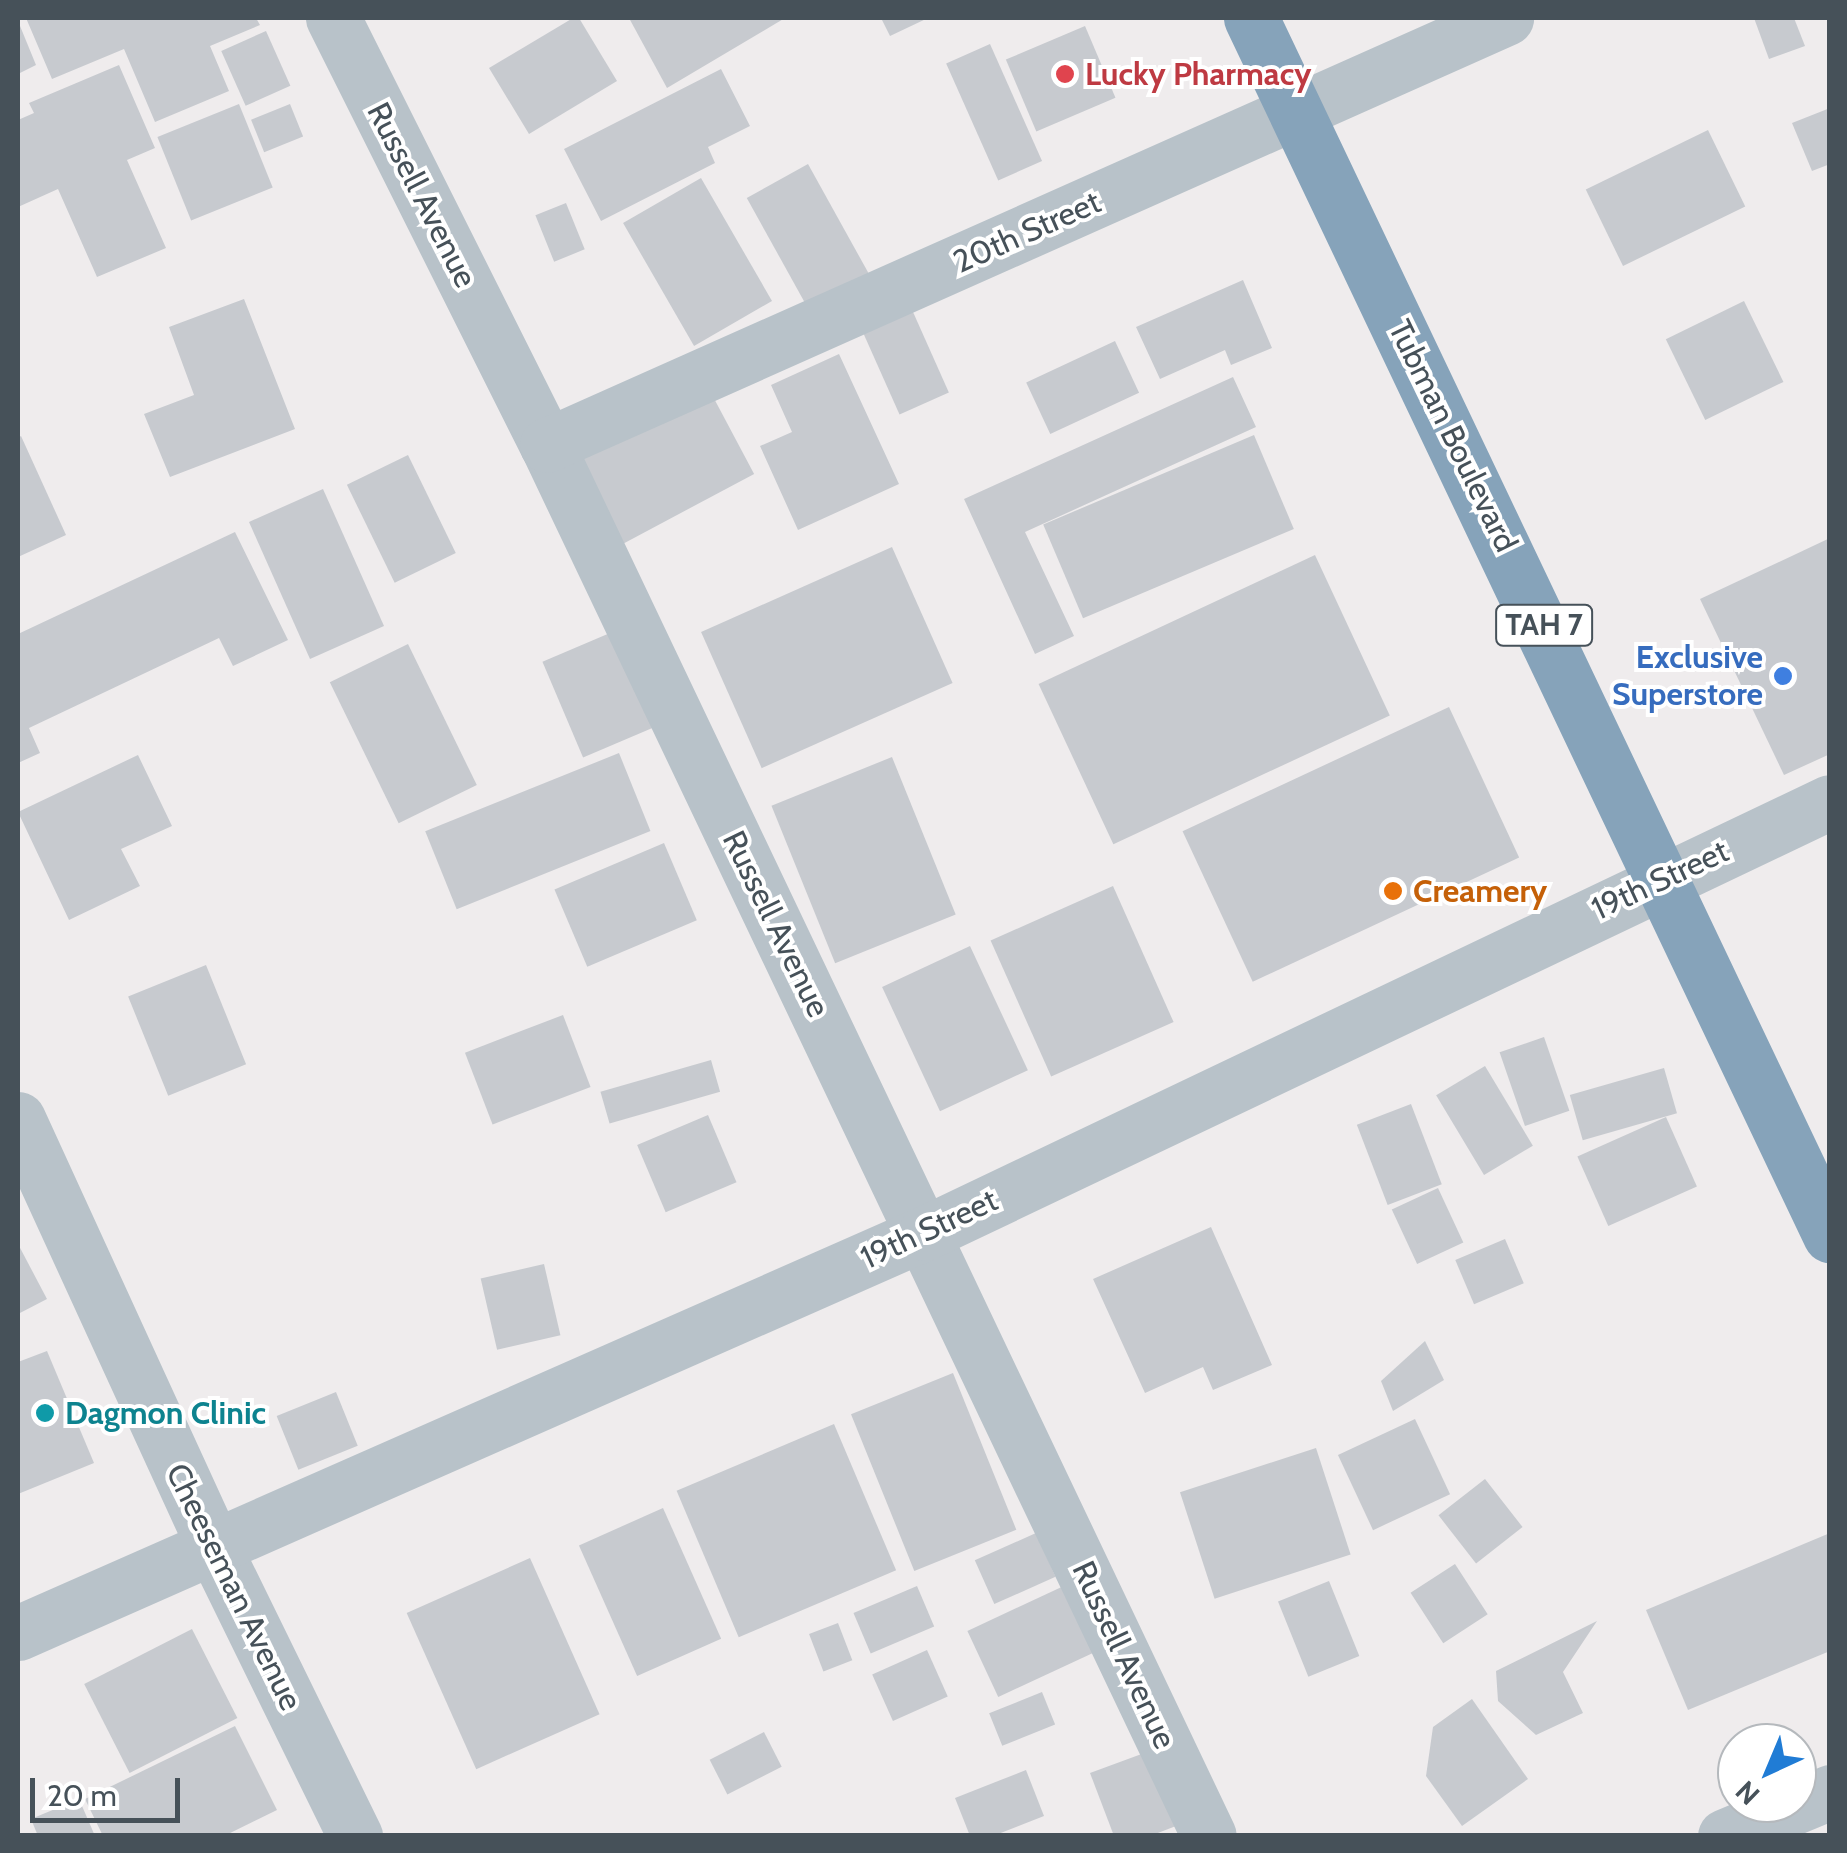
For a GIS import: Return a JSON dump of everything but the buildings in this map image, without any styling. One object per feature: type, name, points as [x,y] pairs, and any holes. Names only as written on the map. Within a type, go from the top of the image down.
[{"type":"highway","name":"Tubman Boulevard","points":[[1251,18],[1664,876],[1830,1235]]},
{"type":"street","name":"Russell Avenue","points":[[333,18],[547,445],[925,1233],[1208,1836]]},
{"type":"street","name":"20th Street","points":[[547,445],[1506,18]]},
{"type":"street","name":"19th Street","points":[[18,1633],[925,1233],[1664,876],[1830,802]]},
{"type":"street","name":"Cheeseman Avenue","points":[[18,1119],[214,1548],[354,1836]]},
{"type":"street","points":[[1726,1836],[1830,1792]]},
{"type":"place","name":"Lucky Pharmacy","points":[[1065,74]]},
{"type":"place","name":"Exclusive Superstore","points":[[1783,676]]},
{"type":"place","name":"Creamery","points":[[1393,891]]},
{"type":"place","name":"Dagmon Clinic","points":[[45,1413]]}]
